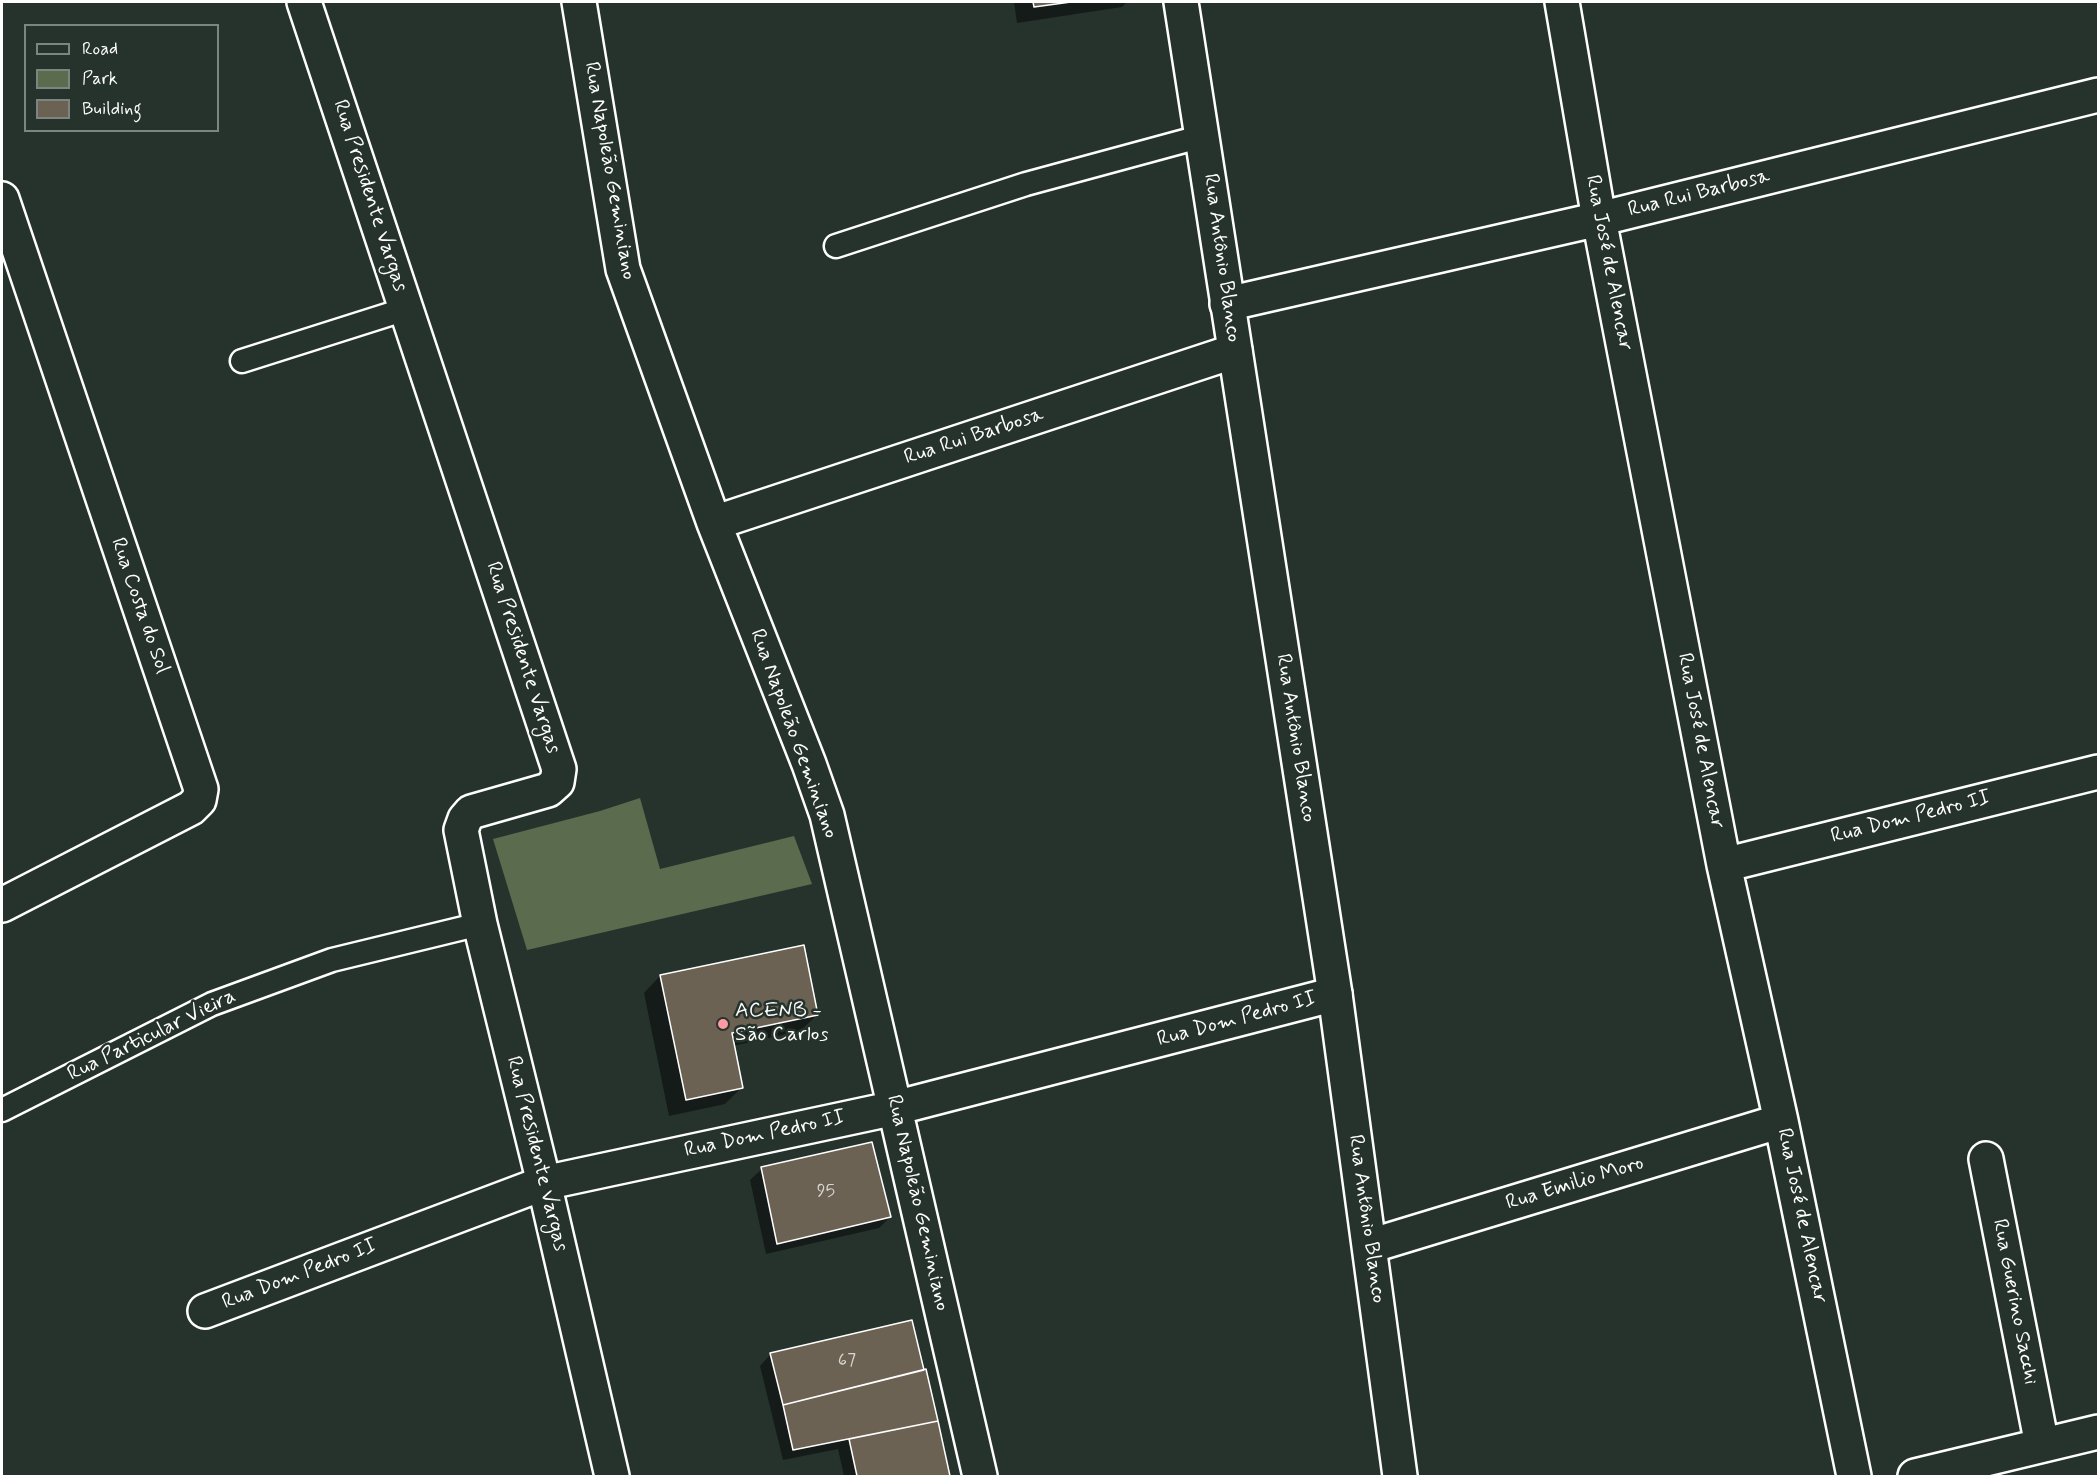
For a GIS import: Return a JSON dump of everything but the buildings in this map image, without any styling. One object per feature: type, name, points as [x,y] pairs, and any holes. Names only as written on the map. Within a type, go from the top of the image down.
[{"type":"street","name":"Rua Presidente Vargas","points":[[304,2],[559,770],[556,782],[548,790],[471,812],[465,819],[461,830],[480,924],[544,1183],[612,1476]]},
{"type":"street","name":"Rua Napoleão Geminiano","points":[[579,2],[623,269],[714,523],[827,815],[980,1476]]},
{"type":"street","name":"Rua Antônio Blanco","points":[[1181,2],[1335,994],[1400,1476]]},
{"type":"street","name":"Rua José de Alencar","points":[[1562,2],[1599,219],[1724,865],[1781,1121],[1854,1476]]},
{"type":"street","name":"Rua Rui Barbosa","points":[[1227,304],[1599,219],[2098,95]]},
{"type":"street","name":"Rua Costa do Sol","points":[[2,199],[201,789],[199,800],[191,808],[2,905]]},
{"type":"street","name":"Rua Rui Barbosa","points":[[714,523],[1234,351]]},
{"type":"street","name":"Rua Dom Pedro II","points":[[1724,865],[2098,772]]},
{"type":"street","name":"Rua Dom Pedro II","points":[[205,1311],[544,1183],[895,1108],[1335,994]]},
{"type":"street","name":"Rua Emilio Moro","points":[[1370,1246],[1781,1121]]},
{"type":"street","name":"Rua Guerino Sacchi","points":[[1986,1159],[2042,1445]]},
{"type":"street","points":[[1915,1476],[2098,1432]]},
{"type":"lane","points":[[836,246],[1026,184],[1203,136]]},
{"type":"lane","points":[[242,361],[406,309]]},
{"type":"lane","name":"Rua Particular Vieira","points":[[2,1110],[212,1004],[332,960],[480,924]]},
{"type":"green space","points":[[640,798],[660,869],[794,836],[812,884],[527,950],[493,839]]},
{"type":"place","name":"ACENB - São Carlos","points":[[723,1024]]}]
